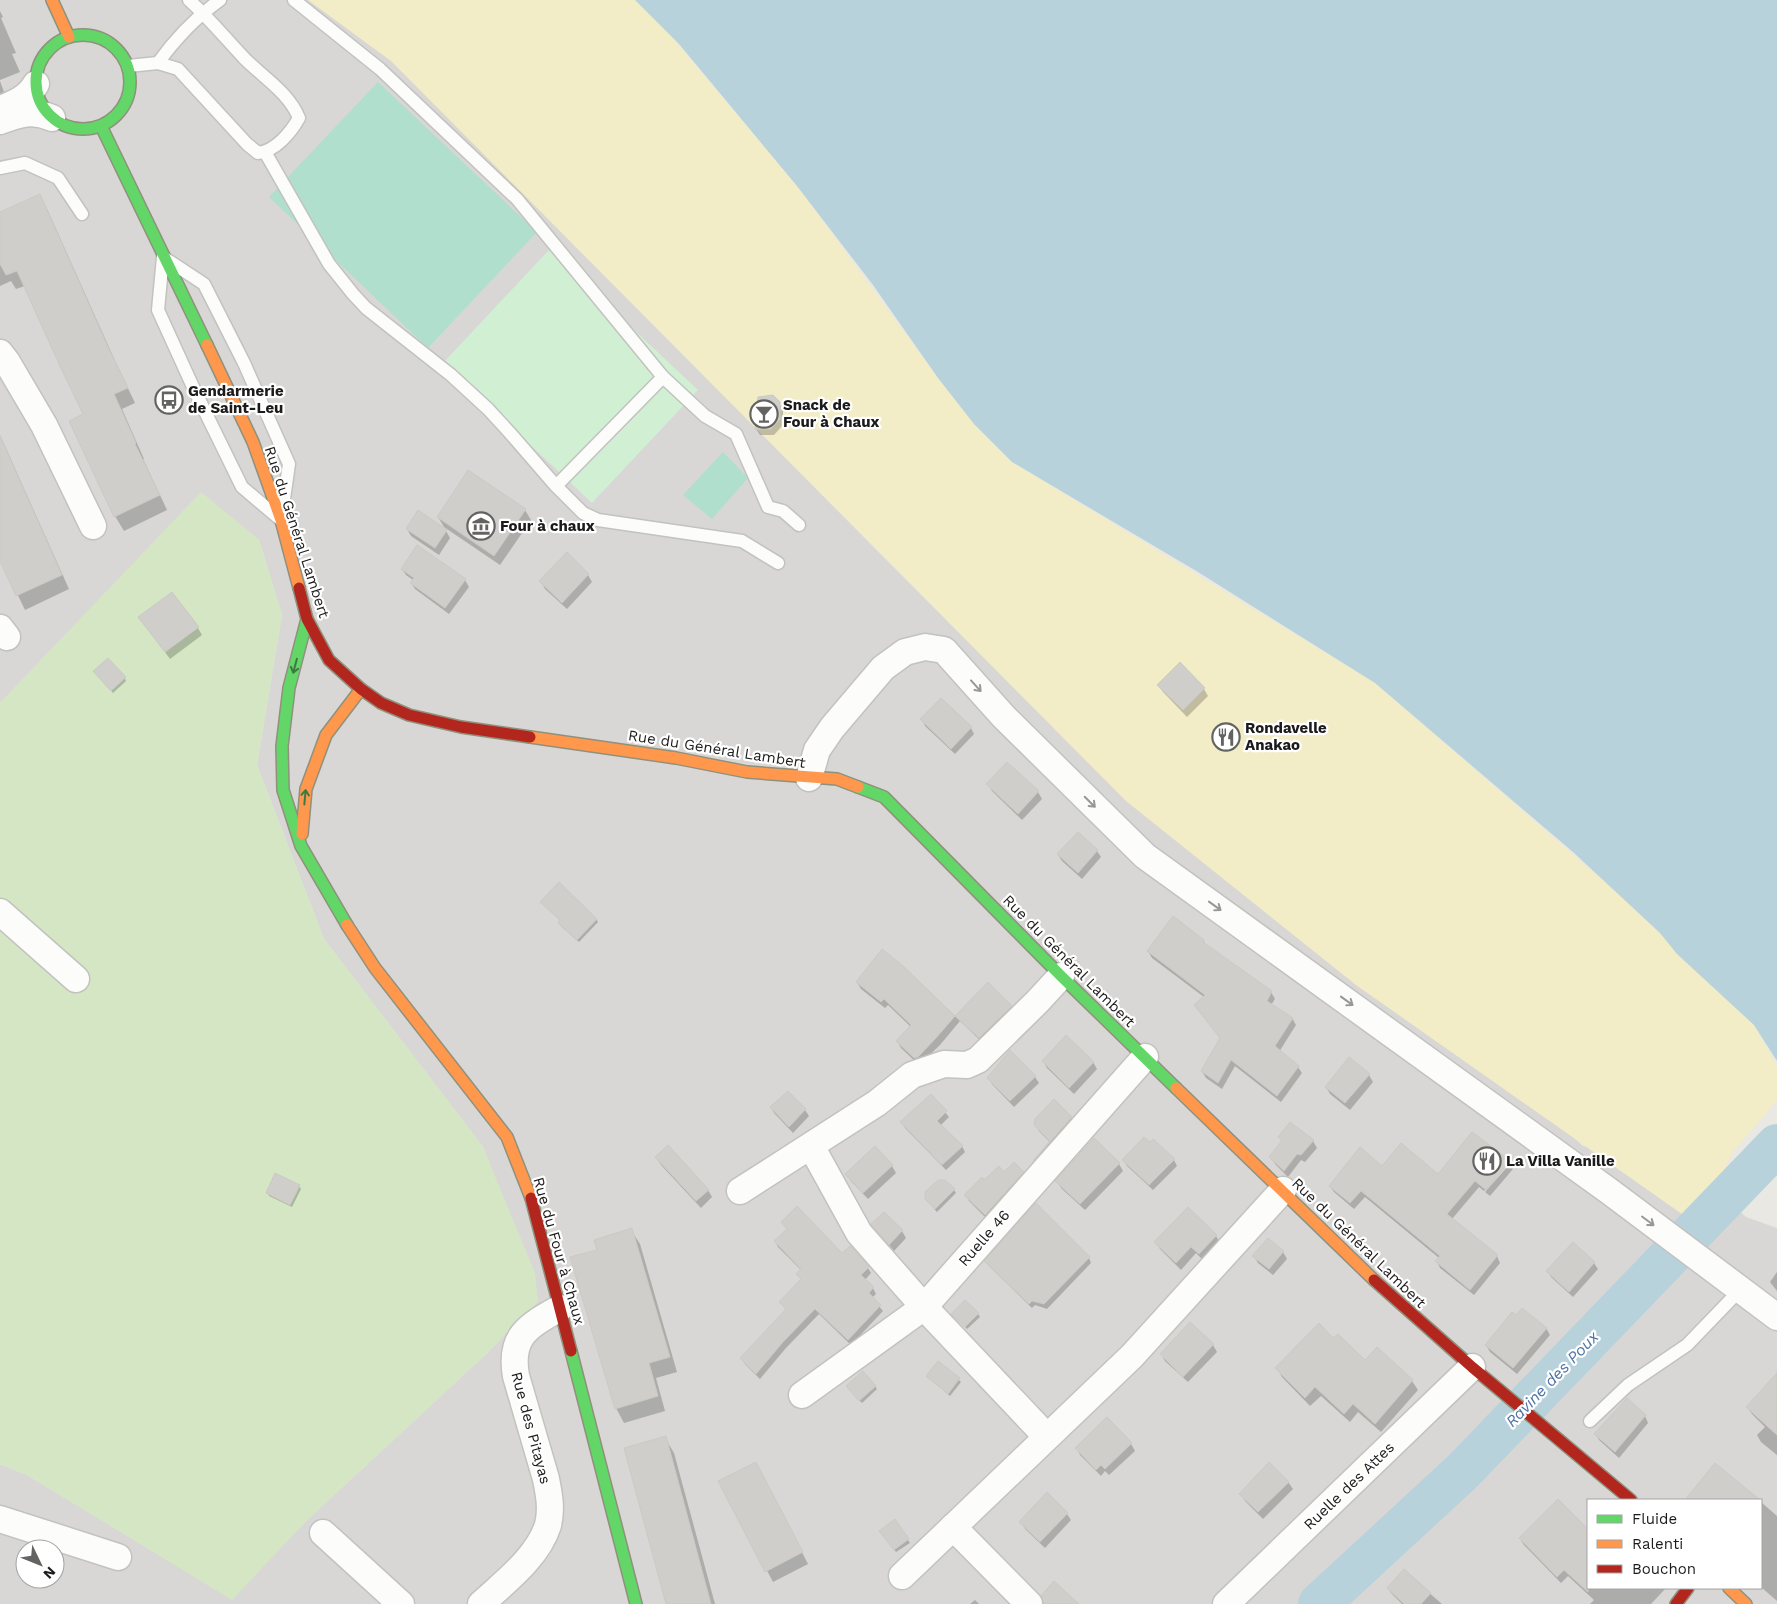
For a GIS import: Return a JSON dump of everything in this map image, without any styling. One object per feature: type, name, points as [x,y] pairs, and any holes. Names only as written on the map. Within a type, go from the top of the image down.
[{"type":"main road","points":[[52,0],[69,36]]},
{"type":"main road","points":[[84,34],[98,36],[111,43],[121,53],[128,66],[131,80],[129,95],[123,108],[114,118],[101,126],[75,129],[63,125],[52,118],[43,108],[38,97],[36,84],[38,68],[44,54],[55,44],[69,36],[84,34]]},
{"type":"main road","name":"Rue du Général Lambert","points":[[101,126],[253,442],[281,520],[307,619],[329,660],[361,689],[381,703],[409,715],[462,727],[667,757],[747,772],[837,780],[884,797],[1061,976],[1390,1296],[1630,1499]]},
{"type":"main road","name":"Rue du Four à Chaux","points":[[307,619],[289,688],[282,746],[283,790],[301,846],[338,911],[375,968],[507,1137],[532,1201],[636,1604]]},
{"type":"main road","points":[[301,846],[306,789],[326,735],[361,689]]},
{"type":"main road","points":[[1676,1604],[1687,1589]]},
{"type":"main road","points":[[1730,1589],[1746,1604]]},
{"type":"street","points":[[0,109],[32,92],[36,84]]},
{"type":"street","points":[[0,120],[28,113],[41,113],[52,118]]},
{"type":"street","points":[[0,353],[44,425],[93,526]]},
{"type":"street","points":[[809,778],[817,750],[832,728],[883,668],[905,652],[925,647],[944,650],[1004,717],[1145,856],[1609,1191],[1777,1317]]},
{"type":"street","points":[[0,912],[76,979]]},
{"type":"street","points":[[740,1192],[877,1103],[912,1075],[944,1064],[967,1065],[978,1060],[1061,976]]},
{"type":"street","name":"Ruelle 46","points":[[802,1395],[924,1307],[1144,1057]]},
{"type":"street","points":[[811,1146],[859,1233],[924,1307],[1046,1437]]},
{"type":"street","points":[[902,1576],[1132,1356],[1283,1190]]},
{"type":"street","name":"Rue des Pitayas","points":[[481,1604],[525,1561],[542,1538],[548,1525],[550,1495],[513,1361],[515,1347],[522,1335],[541,1318],[560,1308]]},
{"type":"street","name":"Ruelle des Attes","points":[[1226,1604],[1472,1367]]},
{"type":"street","points":[[0,1519],[118,1557]]},
{"type":"street","points":[[953,1527],[1029,1604]]},
{"type":"street","points":[[323,1533],[401,1604]]},
{"type":"lane","points":[[128,66],[158,63],[180,70],[247,144],[258,153],[265,152],[274,147],[294,127],[299,118],[294,105],[246,60],[189,0]]},
{"type":"lane","points":[[158,63],[174,40],[202,12],[220,0]]},
{"type":"lane","points":[[294,0],[380,69],[517,199],[663,377],[705,416],[736,434],[768,507],[783,511],[799,525]]},
{"type":"lane","points":[[265,152],[329,264],[353,294],[366,308],[450,375],[488,409],[556,486],[583,513],[598,520],[742,541],[778,563]]},
{"type":"lane","points":[[0,168],[25,162],[58,178],[82,214]]},
{"type":"lane","points":[[163,257],[204,284],[244,362],[289,464],[281,520],[242,487],[158,310],[163,257]]},
{"type":"lane","points":[[556,486],[663,377]]},
{"type":"lane","points":[[1590,1421],[1628,1385],[1687,1345],[1733,1284]]},
{"type":"shaded area","points":[[0,0],[397,0],[1372,956],[1583,1146],[1695,1169],[1746,1217],[1777,1228],[1777,1604],[0,1604],[0,1464],[27,1475],[232,1599],[306,1521],[485,1355],[538,1301],[483,1147],[324,939],[257,765],[282,615],[259,540],[201,493],[0,703]]},
{"type":"green space","points":[[378,82],[537,232],[428,348],[269,197]]},
{"type":"green space","points":[[549,250],[698,390],[592,503],[443,363]]},
{"type":"green space","points":[[723,452],[748,478],[712,519],[683,495]]},
{"type":"green space","points":[[201,492],[259,540],[282,615],[257,765],[324,939],[483,1147],[535,1273],[538,1301],[485,1355],[306,1521],[232,1600],[27,1475],[0,1464],[0,703]]},
{"type":"sand","points":[[308,0],[641,0],[797,186],[974,424],[1012,462],[1375,683],[1622,897],[1754,1025],[1777,1066],[1777,1100],[1732,1153],[1699,1226],[1356,985],[1126,801],[391,61]]},
{"type":"water","points":[[635,0],[1777,0],[1777,1061],[1754,1025],[1677,954],[1660,933],[1573,852],[1375,683],[1198,572],[1012,462],[974,424],[938,378],[873,285],[797,186],[679,44]]},
{"type":"building","points":[[40,194],[128,388],[114,394],[135,444],[160,495],[114,517],[69,421],[83,414],[17,271],[6,275],[0,264],[0,212]]},
{"type":"building","points":[[773,395],[780,402],[780,419],[771,429],[755,429],[758,397]]},
{"type":"building","points":[[0,436],[62,575],[16,596],[0,561]]},
{"type":"building","points":[[468,470],[526,509],[494,556],[437,517]]},
{"type":"building","points":[[418,510],[447,530],[435,548],[406,529]]},
{"type":"building","points":[[417,545],[466,579],[445,608],[410,583],[414,578],[401,569]]},
{"type":"building","points":[[567,552],[589,574],[562,603],[539,581]]},
{"type":"building","points":[[172,592],[199,627],[165,652],[138,617]]},
{"type":"building","points":[[108,658],[126,677],[111,691],[93,671]]},
{"type":"building","points":[[1180,662],[1205,688],[1183,710],[1157,685]]},
{"type":"building","points":[[941,698],[972,727],[951,749],[920,719]]},
{"type":"building","points":[[1007,762],[1039,791],[1018,814],[986,784]]},
{"type":"building","points":[[1078,832],[1098,850],[1078,873],[1057,854]]},
{"type":"building","points":[[559,882],[597,919],[577,940],[558,923],[560,920],[540,902]]},
{"type":"building","points":[[1173,916],[1204,940],[1203,942],[1272,991],[1267,1001],[1293,1018],[1275,1046],[1299,1066],[1277,1096],[1231,1060],[1218,1083],[1201,1071],[1220,1038],[1194,1005],[1205,995],[1147,951]]},
{"type":"building","points":[[882,949],[903,966],[955,1016],[918,1057],[914,1058],[896,1041],[911,1025],[884,999],[881,1002],[856,982]]},
{"type":"building","points":[[988,982],[1012,1006],[979,1038],[955,1016]]},
{"type":"building","points":[[1066,1035],[1094,1062],[1069,1088],[1042,1061]]},
{"type":"building","points":[[1010,1050],[1036,1076],[1010,1101],[987,1078]]},
{"type":"building","points":[[1349,1057],[1370,1074],[1345,1103],[1325,1087]]},
{"type":"building","points":[[788,1091],[806,1109],[789,1127],[770,1107]]},
{"type":"building","points":[[931,1094],[947,1111],[937,1121],[963,1146],[942,1165],[900,1122]]},
{"type":"building","points":[[1054,1099],[1072,1117],[1033,1161],[1050,1141],[1034,1125],[1035,1119]]},
{"type":"building","points":[[1290,1122],[1314,1140],[1301,1155],[1297,1154],[1284,1171],[1269,1157],[1282,1140],[1278,1137]]},
{"type":"building","points":[[1472,1132],[1510,1161],[1486,1190],[1475,1181],[1447,1214],[1498,1255],[1470,1290],[1435,1261],[1440,1256],[1361,1191],[1350,1203],[1329,1186],[1360,1147],[1382,1166],[1401,1143],[1438,1174]]},
{"type":"building","points":[[1144,1137],[1150,1142],[1153,1139],[1175,1159],[1149,1185],[1122,1160]]},
{"type":"building","points":[[1094,1138],[1120,1163],[1080,1204],[1055,1181]]},
{"type":"building","points":[[668,1145],[709,1190],[696,1201],[655,1157]]},
{"type":"building","points":[[875,1146],[893,1165],[863,1193],[845,1174]]},
{"type":"building","points":[[1014,1162],[1024,1172],[985,1215],[964,1195],[982,1177],[984,1180],[999,1166],[1004,1172]]},
{"type":"building","points":[[275,1173],[300,1185],[290,1205],[266,1193]]},
{"type":"building","points":[[938,1180],[945,1180],[955,1189],[935,1209],[925,1199],[925,1192]]},
{"type":"building","points":[[1036,1203],[1090,1257],[1044,1304],[1032,1301],[1029,1304],[984,1261]]},
{"type":"building","points":[[797,1206],[842,1253],[850,1246],[869,1267],[861,1275],[874,1287],[869,1293],[881,1305],[848,1340],[815,1309],[783,1342],[756,1374],[740,1358],[786,1309],[779,1302],[801,1279],[796,1274],[801,1269],[774,1241],[787,1229],[781,1222]]},
{"type":"building","points":[[1188,1207],[1217,1235],[1199,1254],[1191,1247],[1176,1263],[1154,1242]]},
{"type":"building","points":[[884,1212],[903,1230],[889,1245],[871,1224]]},
{"type":"building","points":[[632,1228],[670,1357],[649,1363],[658,1396],[615,1409],[570,1257],[597,1250],[594,1240]]},
{"type":"building","points":[[1268,1238],[1284,1251],[1269,1269],[1252,1256]]},
{"type":"building","points":[[1573,1242],[1595,1262],[1569,1292],[1546,1271]]},
{"type":"building","points":[[965,1300],[979,1313],[965,1327],[951,1314]]},
{"type":"building","points":[[1522,1308],[1547,1328],[1513,1368],[1485,1345],[1512,1312],[1516,1315]]},
{"type":"building","points":[[1190,1322],[1214,1344],[1183,1377],[1160,1354]]},
{"type":"building","points":[[1319,1323],[1333,1338],[1338,1334],[1365,1360],[1377,1347],[1413,1380],[1375,1424],[1353,1404],[1344,1414],[1315,1387],[1305,1398],[1275,1368]]},
{"type":"building","points":[[938,1361],[960,1378],[948,1394],[926,1376]]},
{"type":"building","points":[[863,1371],[876,1386],[859,1401],[846,1386]]},
{"type":"building","points":[[1777,1373],[1777,1435],[1746,1407]]},
{"type":"building","points":[[1627,1398],[1646,1415],[1615,1452],[1594,1434]]},
{"type":"building","points":[[1107,1417],[1132,1443],[1105,1469],[1101,1465],[1096,1470],[1075,1448]]},
{"type":"building","points":[[666,1436],[711,1604],[666,1604],[624,1448]]},
{"type":"building","points":[[756,1462],[803,1552],[765,1572],[718,1481]]},
{"type":"building","points":[[1269,1462],[1289,1482],[1258,1512],[1239,1494]]},
{"type":"building","points":[[1715,1463],[1759,1499],[1686,1499]]},
{"type":"building","points":[[1047,1492],[1068,1513],[1040,1542],[1019,1522]]},
{"type":"building","points":[[1558,1499],[1587,1528],[1588,1592],[1564,1570],[1557,1577],[1519,1538]]},
{"type":"building","points":[[895,1519],[909,1539],[894,1550],[879,1531]]},
{"type":"building","points":[[1404,1569],[1431,1593],[1421,1604],[1404,1604],[1387,1588]]},
{"type":"building","points":[[1054,1581],[1079,1604],[1044,1604],[1041,1596]]},
{"type":"waterway","name":"Ravine des Poux","points":[[1319,1604],[1463,1471],[1777,1145]]},
{"type":"traffic: fast","points":[[83,35],[101,38],[116,49],[127,64],[130,82],[127,100],[116,115],[101,126],[83,129],[65,126],[50,115],[39,100],[36,82],[39,64],[50,49],[65,38],[83,35]]},
{"type":"traffic: fast","points":[[101,126],[207,345]]},
{"type":"traffic: fast","points":[[307,619],[289,688],[282,746],[283,790],[301,846],[347,925]]},
{"type":"traffic: fast","points":[[858,787],[884,797],[1061,976],[1176,1088]]},
{"type":"traffic: fast","points":[[571,1351],[636,1604]]},
{"type":"traffic: slow","points":[[52,0],[69,37]]},
{"type":"traffic: slow","points":[[207,345],[253,442],[281,520],[299,588]]},
{"type":"traffic: slow","points":[[302,834],[306,789],[326,735],[361,689]]},
{"type":"traffic: slow","points":[[530,737],[676,758],[747,772],[837,779],[858,787]]},
{"type":"traffic: slow","points":[[347,925],[375,968],[507,1137],[531,1198]]},
{"type":"traffic: slow","points":[[1176,1088],[1374,1280]]},
{"type":"traffic: slow","points":[[1730,1589],[1746,1604]]},
{"type":"traffic: jam","points":[[299,588],[307,619],[329,660],[361,689],[381,703],[409,715],[461,727],[530,737]]},
{"type":"traffic: jam","points":[[531,1198],[571,1351]]},
{"type":"traffic: jam","points":[[1374,1280],[1472,1367],[1630,1499]]},
{"type":"traffic: jam","points":[[1676,1604],[1687,1589]]},
{"type":"place","name":"Gendarmerie de Saint-Leu","points":[[169,400]]},
{"type":"place","name":"Snack de Four à Chaux","points":[[764,414]]},
{"type":"place","name":"Four à chaux","points":[[481,526]]},
{"type":"place","name":"Rondavelle Anakao","points":[[1226,737]]},
{"type":"place","name":"La Villa Vanille","points":[[1487,1161]]}]
